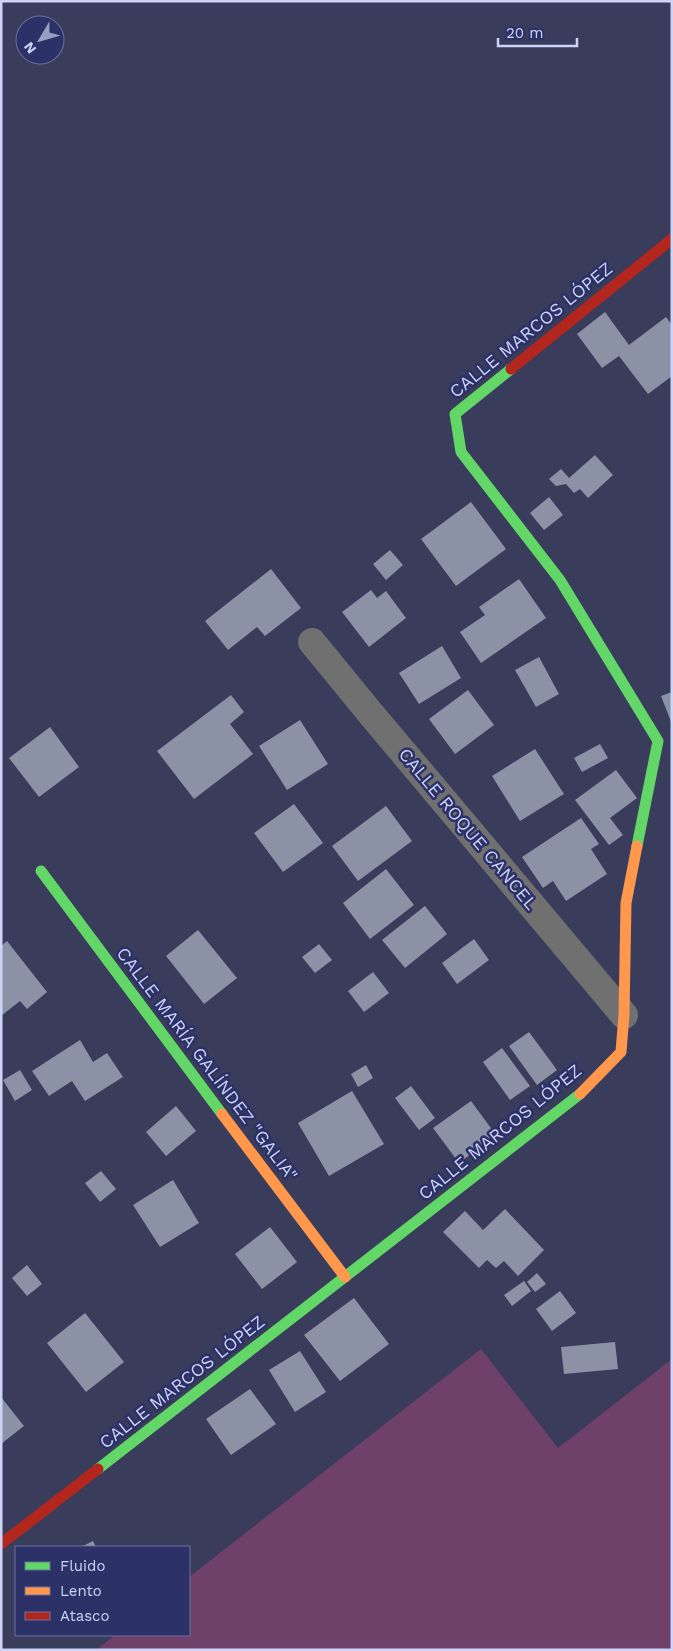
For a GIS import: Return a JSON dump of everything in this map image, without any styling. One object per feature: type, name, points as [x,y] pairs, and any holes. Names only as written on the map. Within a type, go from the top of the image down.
[{"type":"street","name":"CALLE MARCOS LÓPEZ","points":[[4,1537],[345,1277],[583,1092],[621,1052],[624,1015],[626,903],[658,742],[560,580],[461,452],[455,414],[668,248]]},
{"type":"street","name":"CALLE ROQUE CANCEL","points":[[312,642],[624,1015]]},
{"type":"street","name":"CALLE MARÍA GALÍNDEZ \"GALIA\"","points":[[41,871],[345,1277]]},
{"type":"shaded area","points":[[481,1349],[558,1448],[672,1359],[672,1650],[96,1650],[114,1636],[190,1636],[190,1576]]},
{"type":"building","points":[[605,312],[629,345],[666,317],[672,325],[672,376],[648,394],[619,356],[602,368],[577,334]]},
{"type":"building","points":[[595,455],[613,475],[588,498],[580,489],[574,493],[566,484],[556,486],[549,479],[561,469],[569,478]]},
{"type":"building","points":[[549,497],[563,515],[544,530],[530,513]]},
{"type":"building","points":[[471,502],[506,549],[456,586],[421,539]]},
{"type":"building","points":[[390,550],[403,565],[386,580],[373,564]]},
{"type":"building","points":[[271,569],[301,608],[265,636],[257,627],[228,650],[205,621]]},
{"type":"building","points":[[519,579],[546,618],[481,663],[460,632],[485,615],[479,607]]},
{"type":"building","points":[[371,590],[377,598],[386,591],[406,618],[369,647],[342,612]]},
{"type":"building","points":[[442,646],[461,678],[419,704],[399,673]]},
{"type":"building","points":[[539,657],[559,694],[536,707],[515,670]]},
{"type":"building","points":[[468,690],[494,725],[455,754],[429,719]]},
{"type":"building","points":[[672,692],[672,724],[661,696]]},
{"type":"building","points":[[231,695],[244,712],[230,724],[253,754],[194,799],[157,751]]},
{"type":"building","points":[[300,720],[328,764],[287,790],[259,746]]},
{"type":"building","points":[[50,727],[79,767],[39,797],[9,758]]},
{"type":"building","points":[[600,744],[608,758],[582,772],[574,758]]},
{"type":"building","points":[[535,749],[564,794],[520,821],[492,776]]},
{"type":"building","points":[[616,770],[637,798],[610,818],[623,835],[609,845],[575,800]]},
{"type":"building","points":[[294,804],[323,843],[283,872],[254,833]]},
{"type":"building","points":[[386,806],[412,841],[358,881],[332,846]]},
{"type":"building","points":[[581,818],[599,844],[591,849],[607,874],[566,901],[553,881],[543,888],[522,857]]},
{"type":"building","points":[[386,869],[414,905],[370,939],[343,903]]},
{"type":"building","points":[[425,906],[447,934],[405,968],[382,940]]},
{"type":"building","points":[[198,930],[237,978],[204,1004],[166,956]]},
{"type":"building","points":[[474,939],[489,960],[457,984],[442,963]]},
{"type":"building","points":[[7,941],[47,992],[27,1009],[20,1001],[1,1016],[1,946]]},
{"type":"building","points":[[319,944],[332,960],[315,973],[302,957]]},
{"type":"building","points":[[373,972],[389,993],[364,1012],[348,991]]},
{"type":"building","points":[[529,1032],[557,1070],[537,1085],[509,1046]]},
{"type":"building","points":[[80,1040],[93,1062],[107,1053],[123,1077],[85,1101],[72,1081],[49,1096],[32,1071]]},
{"type":"building","points":[[502,1048],[530,1086],[510,1100],[483,1062]]},
{"type":"building","points":[[366,1065],[373,1078],[358,1087],[351,1074]]},
{"type":"building","points":[[20,1070],[32,1090],[15,1101],[3,1080]]},
{"type":"building","points":[[411,1086],[435,1118],[419,1130],[395,1098]]},
{"type":"building","points":[[352,1091],[384,1144],[329,1176],[298,1123]]},
{"type":"building","points":[[471,1101],[496,1135],[459,1163],[433,1128]]},
{"type":"building","points":[[176,1106],[196,1131],[166,1156],[146,1132]]},
{"type":"building","points":[[101,1171],[116,1189],[100,1202],[85,1183]]},
{"type":"building","points":[[173,1180],[199,1223],[160,1247],[133,1205]]},
{"type":"building","points":[[505,1209],[544,1250],[518,1276],[504,1261],[496,1268],[487,1260],[479,1268],[443,1232],[465,1211],[483,1230]]},
{"type":"building","points":[[270,1227],[297,1262],[262,1289],[235,1254]]},
{"type":"building","points":[[27,1265],[42,1284],[27,1296],[12,1278]]},
{"type":"building","points":[[537,1273],[546,1284],[535,1292],[527,1282]]},
{"type":"building","points":[[524,1281],[531,1291],[512,1306],[504,1295]]},
{"type":"building","points":[[560,1291],[576,1313],[552,1331],[536,1309]]},
{"type":"building","points":[[354,1298],[389,1344],[340,1381],[304,1335]]},
{"type":"building","points":[[85,1313],[124,1362],[86,1392],[47,1343]]},
{"type":"building","points":[[615,1342],[618,1369],[564,1374],[561,1347]]},
{"type":"building","points":[[300,1351],[326,1392],[295,1412],[269,1370]]},
{"type":"building","points":[[250,1389],[276,1424],[231,1455],[206,1419]]},
{"type":"building","points":[[1,1397],[24,1426],[1,1444]]},
{"type":"building","points":[[93,1541],[96,1546],[83,1546]]},
{"type":"traffic: fast","points":[[511,369],[455,414],[461,452],[560,580],[658,741],[637,846]]},
{"type":"traffic: fast","points":[[41,871],[222,1114]]},
{"type":"traffic: fast","points":[[98,1469],[580,1094]]},
{"type":"traffic: slow","points":[[580,1094],[621,1052],[624,1015],[626,903],[637,846]]},
{"type":"traffic: slow","points":[[222,1114],[345,1277]]},
{"type":"traffic: jam","points":[[511,369],[672,239]]},
{"type":"traffic: jam","points":[[1,1544],[98,1469]]}]
